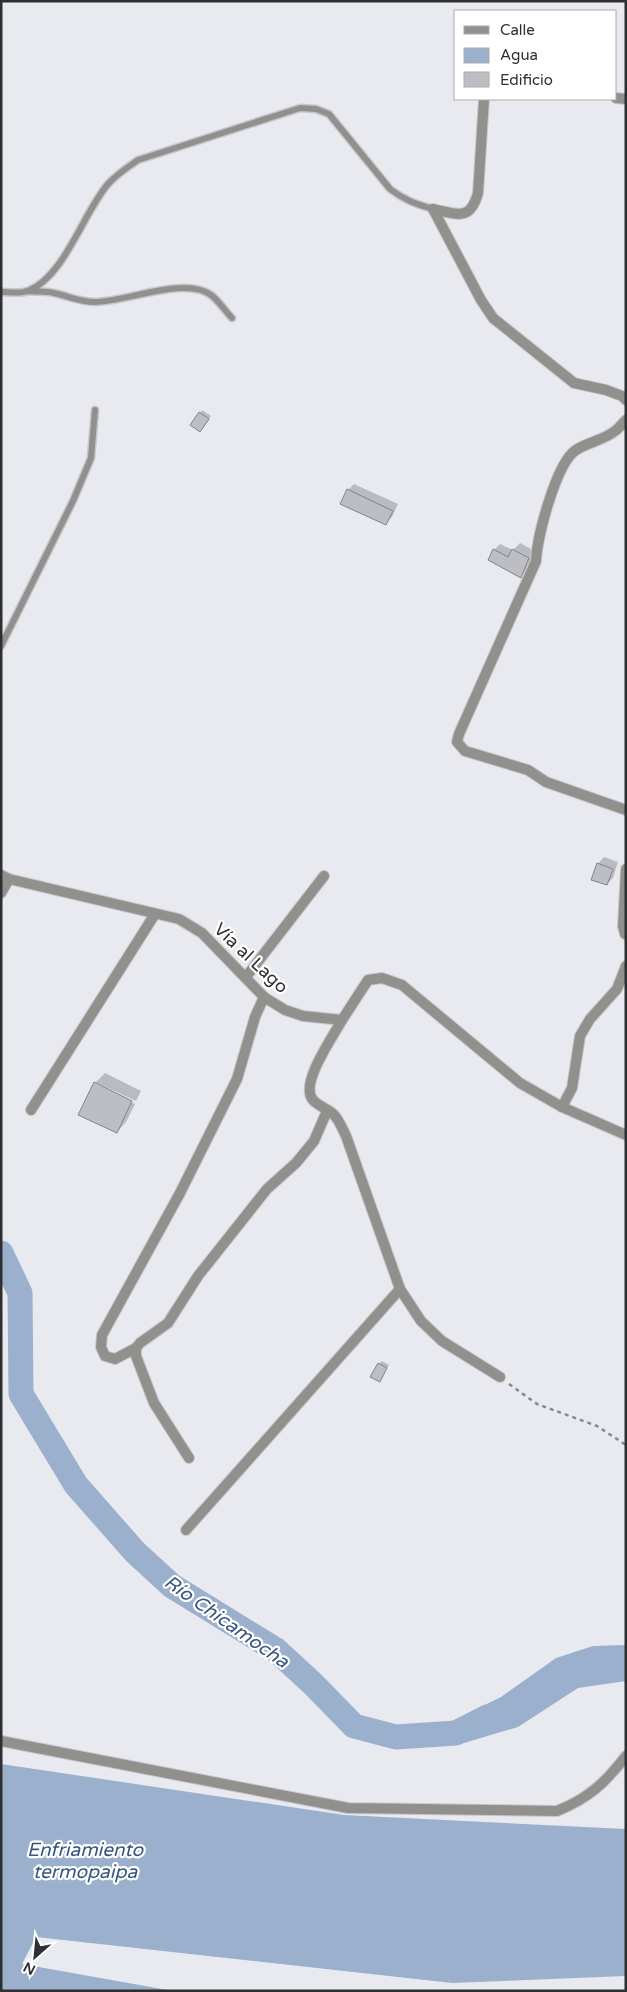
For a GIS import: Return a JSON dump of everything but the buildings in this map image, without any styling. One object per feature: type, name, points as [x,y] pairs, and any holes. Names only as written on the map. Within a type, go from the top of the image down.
[{"type":"street","points":[[433,208],[460,215],[469,212],[475,204],[478,193],[484,100]]},
{"type":"street","points":[[433,208],[481,300],[493,318],[574,383],[606,390],[622,396],[626,400]]},
{"type":"street","points":[[626,420],[614,432],[577,449],[565,460],[540,533],[536,561],[458,734],[457,742],[465,751],[528,770],[546,782],[626,810]]},
{"type":"street","points":[[626,869],[623,926],[626,934]]},
{"type":"street","points":[[246,977],[324,876]]},
{"type":"street","points":[[1,893],[5,877]]},
{"type":"street","name":"Vía al Lago","points":[[5,877],[179,919],[202,933],[264,997],[285,1010],[303,1016],[342,1020]]},
{"type":"street","points":[[31,1110],[155,914]]},
{"type":"street","points":[[562,1107],[572,1088],[580,1036],[590,1019],[617,990],[626,966]]},
{"type":"street","points":[[500,1377],[442,1341],[421,1321],[400,1289],[346,1136],[334,1115],[313,1101],[309,1088],[311,1077],[342,1020],[368,980],[382,978],[402,984],[520,1083],[562,1107],[626,1135]]},
{"type":"street","points":[[264,997],[253,1024],[238,1079],[180,1193],[102,1335],[101,1347],[105,1356],[115,1359],[136,1348],[140,1343],[168,1324],[198,1276],[267,1189],[296,1163],[314,1141],[327,1111]]},
{"type":"street","points":[[186,1530],[400,1289]]},
{"type":"street","points":[[136,1348],[136,1356],[154,1403],[190,1458]]},
{"type":"street","points":[[1,1741],[348,1808],[557,1811],[579,1802],[608,1778],[626,1756]]},
{"type":"lane","points":[[27,292],[44,280],[57,267],[108,185],[120,173],[138,160],[300,108],[316,109],[328,114],[390,189],[414,204],[433,208]]},
{"type":"lane","points":[[1,292],[54,292],[78,301],[105,302],[174,289],[194,288],[212,296],[232,318]]},
{"type":"lane","points":[[1,646],[73,501],[91,458],[96,410]]},
{"type":"path","points":[[500,1377],[537,1404],[597,1426],[626,1445]]},
{"type":"water","points":[[626,1645],[626,1681],[578,1688],[518,1727],[464,1743],[450,1722],[501,1697],[556,1658],[593,1646]]},
{"type":"water","name":"Enfriamiento termopaipa","points":[[1,1764],[344,1815],[626,1829],[626,1976],[452,1983],[36,1937],[22,1964],[173,1991],[1,1991]]},
{"type":"waterway","name":"Río Chicamocha","points":[[1,1253],[20,1293],[21,1394],[76,1485],[135,1552],[172,1586],[276,1650],[354,1726],[396,1737],[456,1733],[487,1717]]}]
